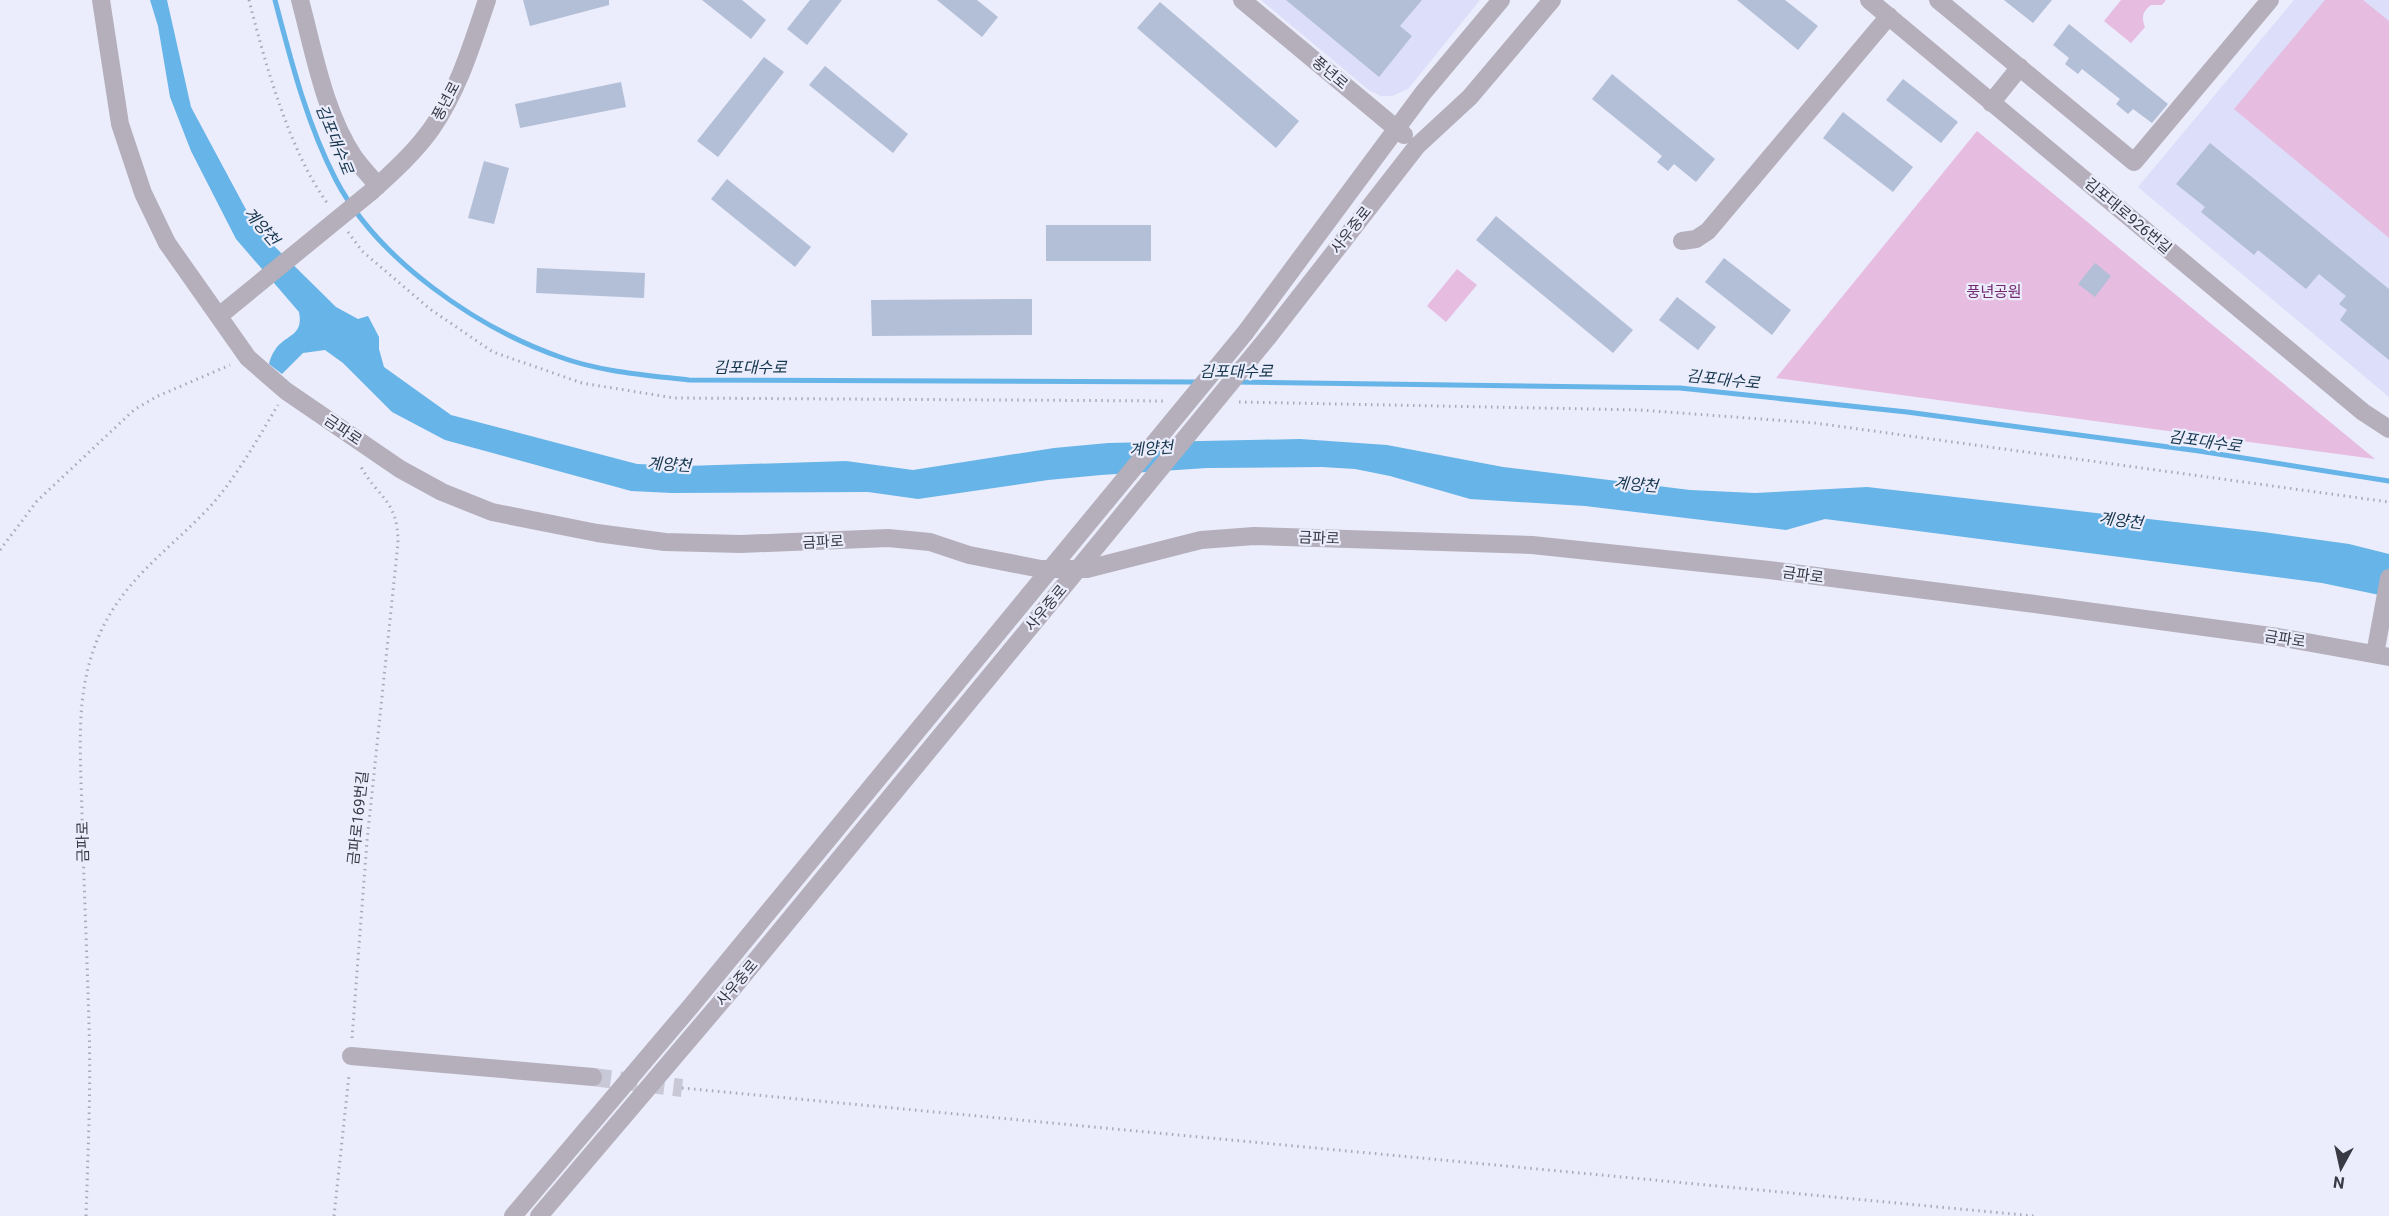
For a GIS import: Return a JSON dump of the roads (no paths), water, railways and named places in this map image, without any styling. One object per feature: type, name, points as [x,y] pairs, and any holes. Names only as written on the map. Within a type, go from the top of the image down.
[{"type":"street","name":"금파로","points":[[101,0],[120,124],[129,155],[167,243],[249,358],[286,391],[421,480],[492,512],[597,533],[665,542],[741,544],[888,538],[930,542],[969,555],[1041,569],[1087,569],[1201,540],[1254,536],[1532,545],[1769,570],[2027,603],[2278,637],[2382,656]]},
{"type":"street","points":[[300,0],[337,122],[354,157],[375,188]]},
{"type":"street","name":"풍년로","points":[[219,316],[407,159],[433,127],[466,62],[487,0]]},
{"type":"street","name":"풍년로","points":[[1242,0],[1417,146]]},
{"type":"street","name":"사우중로","points":[[513,1216],[699,997],[1245,333],[1378,157],[1396,129],[1501,0]]},
{"type":"street","name":"사우중로","points":[[539,1216],[738,982],[1055,597],[1269,336],[1417,146],[1470,97],[1552,0]]},
{"type":"street","name":"김포대로926번길","points":[[1869,0],[2363,412],[2389,429]]},
{"type":"street","points":[[1938,0],[2134,162],[2270,0]]},
{"type":"street","points":[[1682,241],[1696,239],[1708,231],[1889,16]]},
{"type":"street","points":[[1991,103],[2020,67]]},
{"type":"street","points":[[2382,656],[2380,623],[2389,578]]},
{"type":"street","points":[[351,1056],[593,1077]]},
{"type":"water","name":"계양천","points":[[150,0],[167,0],[191,107],[250,217],[271,243],[336,307],[358,319],[368,316],[379,337],[379,349],[384,367],[451,415],[637,464],[686,466],[846,461],[913,470],[1054,448],[1108,443],[1300,439],[1387,445],[1503,467],[1690,490],[1755,493],[1867,487],[2263,532],[2349,544],[2389,554],[2389,597],[2322,583],[1825,519],[1786,530],[1585,506],[1470,499],[1390,476],[1355,469],[1322,467],[1207,468],[1101,475],[1048,480],[918,499],[868,492],[672,493],[631,491],[445,440],[392,412],[343,363],[325,350],[303,353],[282,374],[269,364],[279,345],[299,326],[299,312],[236,239],[191,151],[170,97],[158,26]]},
{"type":"waterway","name":"김포대수로","points":[[275,0],[316,137],[336,180],[354,209],[403,264],[433,288],[496,328],[528,344],[591,366],[689,380],[1199,382]]},
{"type":"waterway","name":"김포대수로","points":[[1236,382],[1680,388],[1907,412],[2199,451],[2389,481]]},
{"type":"tunnel","points":[[593,1077],[682,1088]]},
{"type":"park label","name":"풍년공원","points":[[1994,292]]}]
